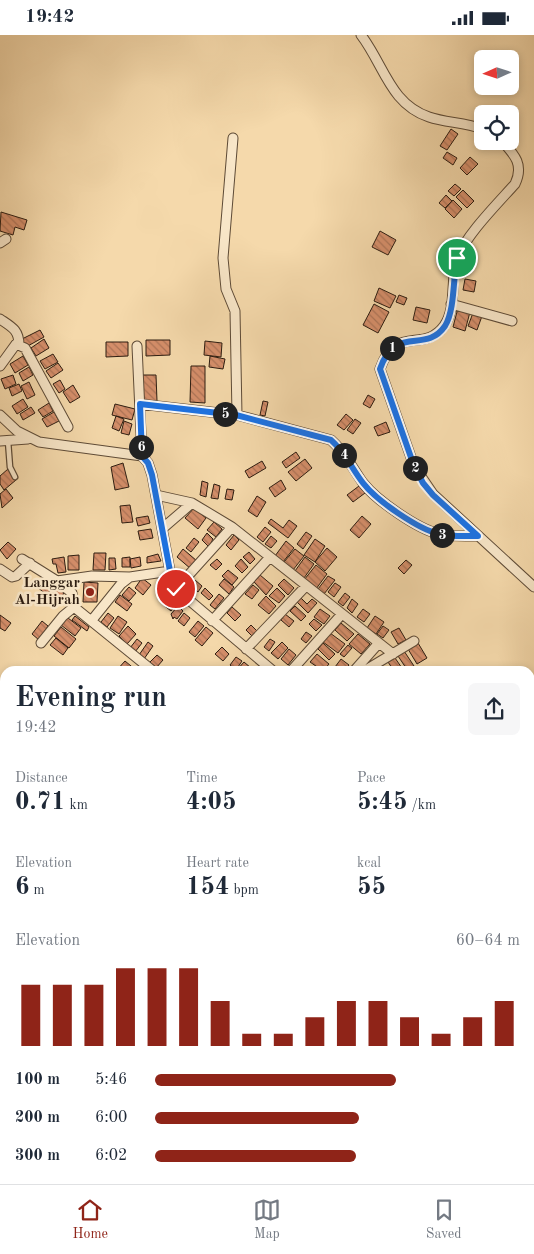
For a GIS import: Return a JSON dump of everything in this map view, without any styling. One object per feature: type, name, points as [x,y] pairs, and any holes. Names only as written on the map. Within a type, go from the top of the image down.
[{"type":"street","points":[[361,35],[391,87],[406,106],[430,118],[474,125]]},
{"type":"street","points":[[233,138],[223,258],[226,289],[235,311],[236,415]]},
{"type":"street","points":[[510,150],[518,160],[520,172],[515,184],[467,241],[457,258],[451,304],[446,324],[438,333],[427,339],[398,343],[384,357],[380,369],[414,466],[423,483],[433,495],[534,587]]},
{"type":"street","points":[[451,304],[512,321]]},
{"type":"street","points":[[0,319],[19,335],[18,345]]},
{"type":"street","points":[[0,366],[13,347],[18,345],[25,348],[68,427]]},
{"type":"street","points":[[137,346],[142,456],[148,463],[163,528],[170,571],[176,589],[267,666]]},
{"type":"street","points":[[140,404],[236,415],[331,440],[338,446],[364,485],[376,497],[424,528],[438,534],[478,536]]},
{"type":"street","points":[[0,415],[28,439]]},
{"type":"street","points":[[4,441],[28,439],[49,445],[114,451],[142,456]]},
{"type":"street","points":[[156,495],[192,503],[232,527],[392,654]]},
{"type":"street","points":[[163,528],[192,503]]},
{"type":"street","points":[[176,589],[232,527]]},
{"type":"street","points":[[212,621],[270,557]]},
{"type":"street","points":[[0,569],[12,577],[16,576],[26,561],[57,581],[72,593],[74,607],[92,620],[144,666]]},
{"type":"street","points":[[57,581],[92,576],[130,577],[170,571]]},
{"type":"street","points":[[92,620],[121,584],[130,577]]},
{"type":"street","points":[[246,649],[306,586]]},
{"type":"street","points":[[41,643],[63,616],[74,607]]},
{"type":"street","points":[[295,666],[342,614]]},
{"type":"street","points":[[372,666],[414,641]]},
{"type":"street","points":[[358,666],[378,644]]},
{"type":"lane","points":[[4,441],[10,467],[15,477]]},
{"type":"building","points":[[451,129],[458,134],[447,150],[440,146]]},
{"type":"building","points":[[447,152],[457,158],[453,165],[443,158]]},
{"type":"building","points":[[470,157],[478,164],[467,175],[460,168]]},
{"type":"building","points":[[455,184],[461,189],[454,196],[448,191]]},
{"type":"building","points":[[463,190],[474,201],[467,208],[456,197]]},
{"type":"building","points":[[446,195],[452,201],[445,208],[439,203]]},
{"type":"building","points":[[453,200],[462,209],[454,218],[445,209]]},
{"type":"building","points":[[1,212],[27,220],[24,230],[15,227],[13,235],[0,231]]},
{"type":"building","points":[[380,231],[396,240],[388,255],[372,247]]},
{"type":"building","points":[[465,279],[476,281],[474,292],[463,290]]},
{"type":"building","points":[[379,288],[396,296],[390,308],[374,301]]},
{"type":"building","points":[[399,295],[407,298],[404,305],[396,302]]},
{"type":"building","points":[[374,304],[389,312],[378,333],[363,325]]},
{"type":"building","points":[[416,307],[430,310],[427,323],[413,320]]},
{"type":"building","points":[[458,308],[470,312],[465,331],[453,327]]},
{"type":"building","points":[[473,313],[482,316],[477,330],[468,326]]},
{"type":"building","points":[[40,330],[44,337],[26,347],[22,339]]},
{"type":"building","points":[[44,339],[49,348],[36,356],[31,348]]},
{"type":"building","points":[[146,340],[170,340],[170,355],[146,356]]},
{"type":"building","points":[[205,341],[222,343],[221,357],[204,355]]},
{"type":"building","points":[[106,342],[128,342],[128,356],[106,357]]},
{"type":"building","points":[[53,354],[58,362],[45,369],[40,361]]},
{"type":"building","points":[[23,356],[28,365],[15,373],[10,364]]},
{"type":"building","points":[[210,356],[225,359],[223,369],[209,367]]},
{"type":"building","points":[[58,363],[63,370],[51,378],[46,371]]},
{"type":"building","points":[[191,366],[205,366],[205,403],[190,402]]},
{"type":"building","points":[[29,367],[33,375],[23,381],[19,373]]},
{"type":"building","points":[[13,375],[16,384],[5,389],[1,379]]},
{"type":"building","points":[[141,375],[156,375],[157,401],[142,401]]},
{"type":"building","points":[[60,380],[65,389],[59,393],[53,384]]},
{"type":"building","points":[[29,382],[35,395],[27,399],[21,386]]},
{"type":"building","points":[[19,384],[22,391],[12,396],[9,388]]},
{"type":"building","points":[[73,385],[80,397],[70,403],[63,392]]},
{"type":"building","points":[[368,395],[375,399],[370,408],[363,404]]},
{"type":"building","points":[[23,399],[28,407],[17,414],[12,406]]},
{"type":"building","points":[[263,401],[268,402],[265,416],[260,415]]},
{"type":"building","points":[[49,403],[53,411],[43,417],[38,410]]},
{"type":"building","points":[[115,404],[135,409],[132,420],[112,415]]},
{"type":"building","points":[[31,407],[35,413],[23,420],[20,414]]},
{"type":"building","points":[[54,412],[59,421],[47,427],[42,419]]},
{"type":"building","points":[[346,414],[353,420],[344,430],[337,425]]},
{"type":"building","points":[[116,416],[124,419],[119,431],[112,428]]},
{"type":"building","points":[[355,419],[361,423],[353,434],[347,430]]},
{"type":"building","points":[[124,421],[132,424],[129,435],[121,433]]},
{"type":"building","points":[[386,422],[390,432],[378,436],[374,427]]},
{"type":"building","points":[[296,452],[300,458],[286,468],[282,462]]},
{"type":"building","points":[[305,459],[312,468],[296,481],[288,472]]},
{"type":"building","points":[[262,461],[266,468],[249,478],[245,471]]},
{"type":"building","points":[[123,463],[129,487],[115,490],[111,467]]},
{"type":"building","points":[[8,469],[16,480],[4,490],[0,484],[0,476]]},
{"type":"building","points":[[281,480],[286,489],[275,497],[269,488]]},
{"type":"building","points":[[202,481],[208,483],[206,497],[200,495]]},
{"type":"building","points":[[214,484],[220,486],[218,499],[211,498]]},
{"type":"building","points":[[359,486],[365,493],[353,502],[347,495]]},
{"type":"building","points":[[6,489],[13,498],[2,508],[0,494]]},
{"type":"building","points":[[227,489],[234,490],[232,500],[225,499]]},
{"type":"building","points":[[257,496],[266,502],[257,517],[248,511]]},
{"type":"building","points":[[130,505],[133,522],[122,523],[120,506]]},
{"type":"building","points":[[194,508],[206,518],[198,529],[185,518]]},
{"type":"building","points":[[148,516],[150,523],[138,526],[136,518]]},
{"type":"building","points":[[362,516],[371,524],[359,538],[350,530]]},
{"type":"building","points":[[271,519],[283,528],[289,520],[297,526],[288,538],[268,523]]},
{"type":"building","points":[[214,522],[222,529],[216,537],[207,530]]},
{"type":"building","points":[[265,527],[271,532],[263,542],[257,537]]},
{"type":"building","points":[[151,529],[153,538],[140,540],[138,531]]},
{"type":"building","points":[[306,532],[312,536],[303,549],[297,544]]},
{"type":"building","points":[[207,533],[213,539],[209,547],[202,540]]},
{"type":"building","points":[[234,535],[239,540],[231,550],[226,545]]},
{"type":"building","points":[[271,536],[277,541],[271,548],[265,544]]},
{"type":"building","points":[[194,538],[199,542],[191,552],[186,548]]},
{"type":"building","points":[[315,539],[325,546],[315,562],[304,555]]},
{"type":"building","points":[[286,541],[294,548],[283,562],[275,556]]},
{"type":"building","points":[[8,542],[16,549],[7,559],[0,550]]},
{"type":"building","points":[[327,548],[337,557],[325,571],[315,562]]},
{"type":"building","points":[[183,549],[197,561],[191,569],[177,557]]},
{"type":"building","points":[[295,549],[304,556],[293,570],[284,562]]},
{"type":"building","points":[[249,552],[255,559],[250,564],[243,557]]},
{"type":"building","points":[[94,553],[106,553],[105,570],[93,570]]},
{"type":"building","points":[[158,554],[161,561],[147,563],[147,557]]},
{"type":"building","points":[[79,555],[79,570],[68,570],[68,556]]},
{"type":"building","points":[[64,557],[66,572],[58,573],[56,564],[53,564],[52,559]]},
{"type":"building","points":[[130,557],[130,567],[122,567],[122,558]]},
{"type":"building","points":[[140,557],[141,566],[131,568],[130,559]]},
{"type":"building","points":[[305,557],[314,564],[304,578],[295,571]]},
{"type":"building","points":[[109,558],[115,558],[116,569],[109,570]]},
{"type":"building","points":[[217,559],[222,564],[216,570],[210,565]]},
{"type":"building","points":[[241,559],[248,567],[242,573],[235,566]]},
{"type":"building","points":[[406,560],[412,565],[404,574],[398,568]]},
{"type":"building","points":[[316,565],[327,574],[316,589],[304,580]]},
{"type":"building","points":[[228,570],[238,578],[232,585],[222,576]]},
{"type":"building","points":[[260,575],[273,586],[266,595],[254,582]]},
{"type":"building","points":[[45,576],[55,583],[47,595],[37,587]]},
{"type":"building","points":[[328,576],[335,580],[324,594],[318,589]]},
{"type":"building","points":[[142,578],[151,585],[143,595],[135,588]]},
{"type":"building","points":[[224,579],[234,587],[229,594],[219,585]]},
{"type":"building","points":[[284,579],[294,588],[288,595],[278,585]]},
{"type":"building","points":[[195,580],[202,586],[198,592],[191,586]]},
{"type":"building","name":"Langgar Al-Hijrah","points":[[84,582],[98,583],[97,602],[83,602]]},
{"type":"building","points":[[56,583],[66,590],[56,605],[45,598]]},
{"type":"building","points":[[335,583],[341,587],[334,597],[328,592]]},
{"type":"building","points":[[253,585],[259,590],[252,599],[245,594]]},
{"type":"building","points":[[129,587],[136,593],[129,601],[122,595]]},
{"type":"building","points":[[205,588],[213,596],[209,600],[201,593]]},
{"type":"building","points":[[277,588],[285,596],[279,603],[269,596]]},
{"type":"building","points":[[170,591],[180,599],[171,611],[161,603]]},
{"type":"building","points":[[345,593],[350,597],[343,606],[338,602]]},
{"type":"building","points":[[219,594],[224,598],[215,609],[210,605]]},
{"type":"building","points":[[120,595],[132,604],[127,611],[115,602]]},
{"type":"building","points":[[266,596],[276,606],[269,614],[258,605]]},
{"type":"building","points":[[301,598],[307,604],[312,599],[317,603],[308,613],[297,602]]},
{"type":"building","points":[[352,599],[358,604],[352,613],[347,608]]},
{"type":"building","points":[[178,606],[183,611],[177,619],[174,617],[173,619],[171,614]]},
{"type":"building","points":[[295,606],[306,616],[301,621],[290,611]]},
{"type":"building","points":[[232,607],[241,615],[235,621],[227,613]]},
{"type":"building","points":[[320,609],[330,616],[324,624],[314,617]]},
{"type":"building","points":[[363,609],[370,614],[364,622],[357,617]]},
{"type":"building","points":[[108,613],[114,618],[107,627],[101,622]]},
{"type":"building","points":[[184,613],[190,618],[184,626],[178,621]]},
{"type":"building","points":[[285,614],[294,621],[289,627],[281,620]]},
{"type":"building","points":[[0,615],[11,623],[5,631],[0,628]]},
{"type":"building","points":[[75,616],[89,627],[87,631],[72,620]]},
{"type":"building","points":[[118,616],[127,622],[119,634],[110,628]]},
{"type":"building","points":[[375,616],[384,622],[376,634],[367,628]]},
{"type":"building","points":[[68,618],[81,628],[75,636],[61,625]]},
{"type":"building","points":[[314,619],[322,625],[316,631],[309,624]]},
{"type":"building","points":[[42,621],[48,626],[39,640],[32,634]]},
{"type":"building","points":[[198,621],[204,626],[195,637],[189,632]]},
{"type":"building","points":[[341,623],[354,634],[347,641],[335,630]]},
{"type":"building","points":[[251,625],[259,633],[254,638],[246,630]]},
{"type":"building","points":[[128,626],[136,634],[127,644],[119,636]]},
{"type":"building","points":[[383,626],[389,630],[383,638],[377,634]]},
{"type":"building","points":[[61,627],[76,639],[69,648],[54,636]]},
{"type":"building","points":[[206,627],[213,633],[202,646],[195,640]]},
{"type":"building","points":[[399,628],[406,640],[398,644],[391,632]]},
{"type":"building","points":[[306,632],[312,636],[306,643],[301,639]]},
{"type":"building","points":[[330,633],[345,644],[338,653],[323,642]]},
{"type":"building","points":[[358,634],[370,644],[361,654],[349,644]]},
{"type":"building","points":[[56,638],[68,648],[63,655],[50,645]]},
{"type":"building","points":[[137,639],[142,643],[135,652],[130,648]]},
{"type":"building","points":[[270,639],[275,642],[269,651],[264,647]]},
{"type":"building","points":[[148,642],[153,646],[144,659],[139,655]]},
{"type":"building","points":[[282,642],[288,648],[278,659],[271,653]]},
{"type":"building","points":[[323,643],[335,654],[329,660],[318,649]]},
{"type":"building","points":[[418,643],[427,658],[417,664],[408,649]]},
{"type":"building","points":[[348,645],[352,648],[344,657],[340,654]]},
{"type":"building","points":[[222,647],[229,654],[223,661],[215,654]]},
{"type":"building","points":[[289,649],[296,655],[288,665],[281,659]]},
{"type":"building","points":[[404,651],[414,666],[405,666],[398,656]]},
{"type":"building","points":[[317,654],[329,664],[327,666],[316,666],[310,662]]},
{"type":"building","points":[[157,655],[163,660],[158,666],[154,666],[150,662]]},
{"type":"building","points":[[236,657],[242,661],[239,666],[230,665]]},
{"type":"building","points":[[395,658],[401,666],[391,666],[388,662]]},
{"type":"building","points":[[341,659],[349,665],[348,666],[336,666]]},
{"type":"building","points":[[125,661],[131,666],[120,666]]},
{"type":"building","points":[[244,662],[249,666],[240,666]]},
{"type":"place","name":"Langgar Al-Hijrah","points":[[90,592]]},
{"type":"route","points":[[176,589],[170,571],[152,475],[148,463],[142,456],[140,404],[236,415],[331,440],[338,446],[364,485],[376,497],[424,528],[438,534],[478,536],[433,495],[423,483],[414,466],[380,369],[384,357],[398,343],[408,340],[427,339],[438,333],[446,324],[451,304],[457,258]]}]
